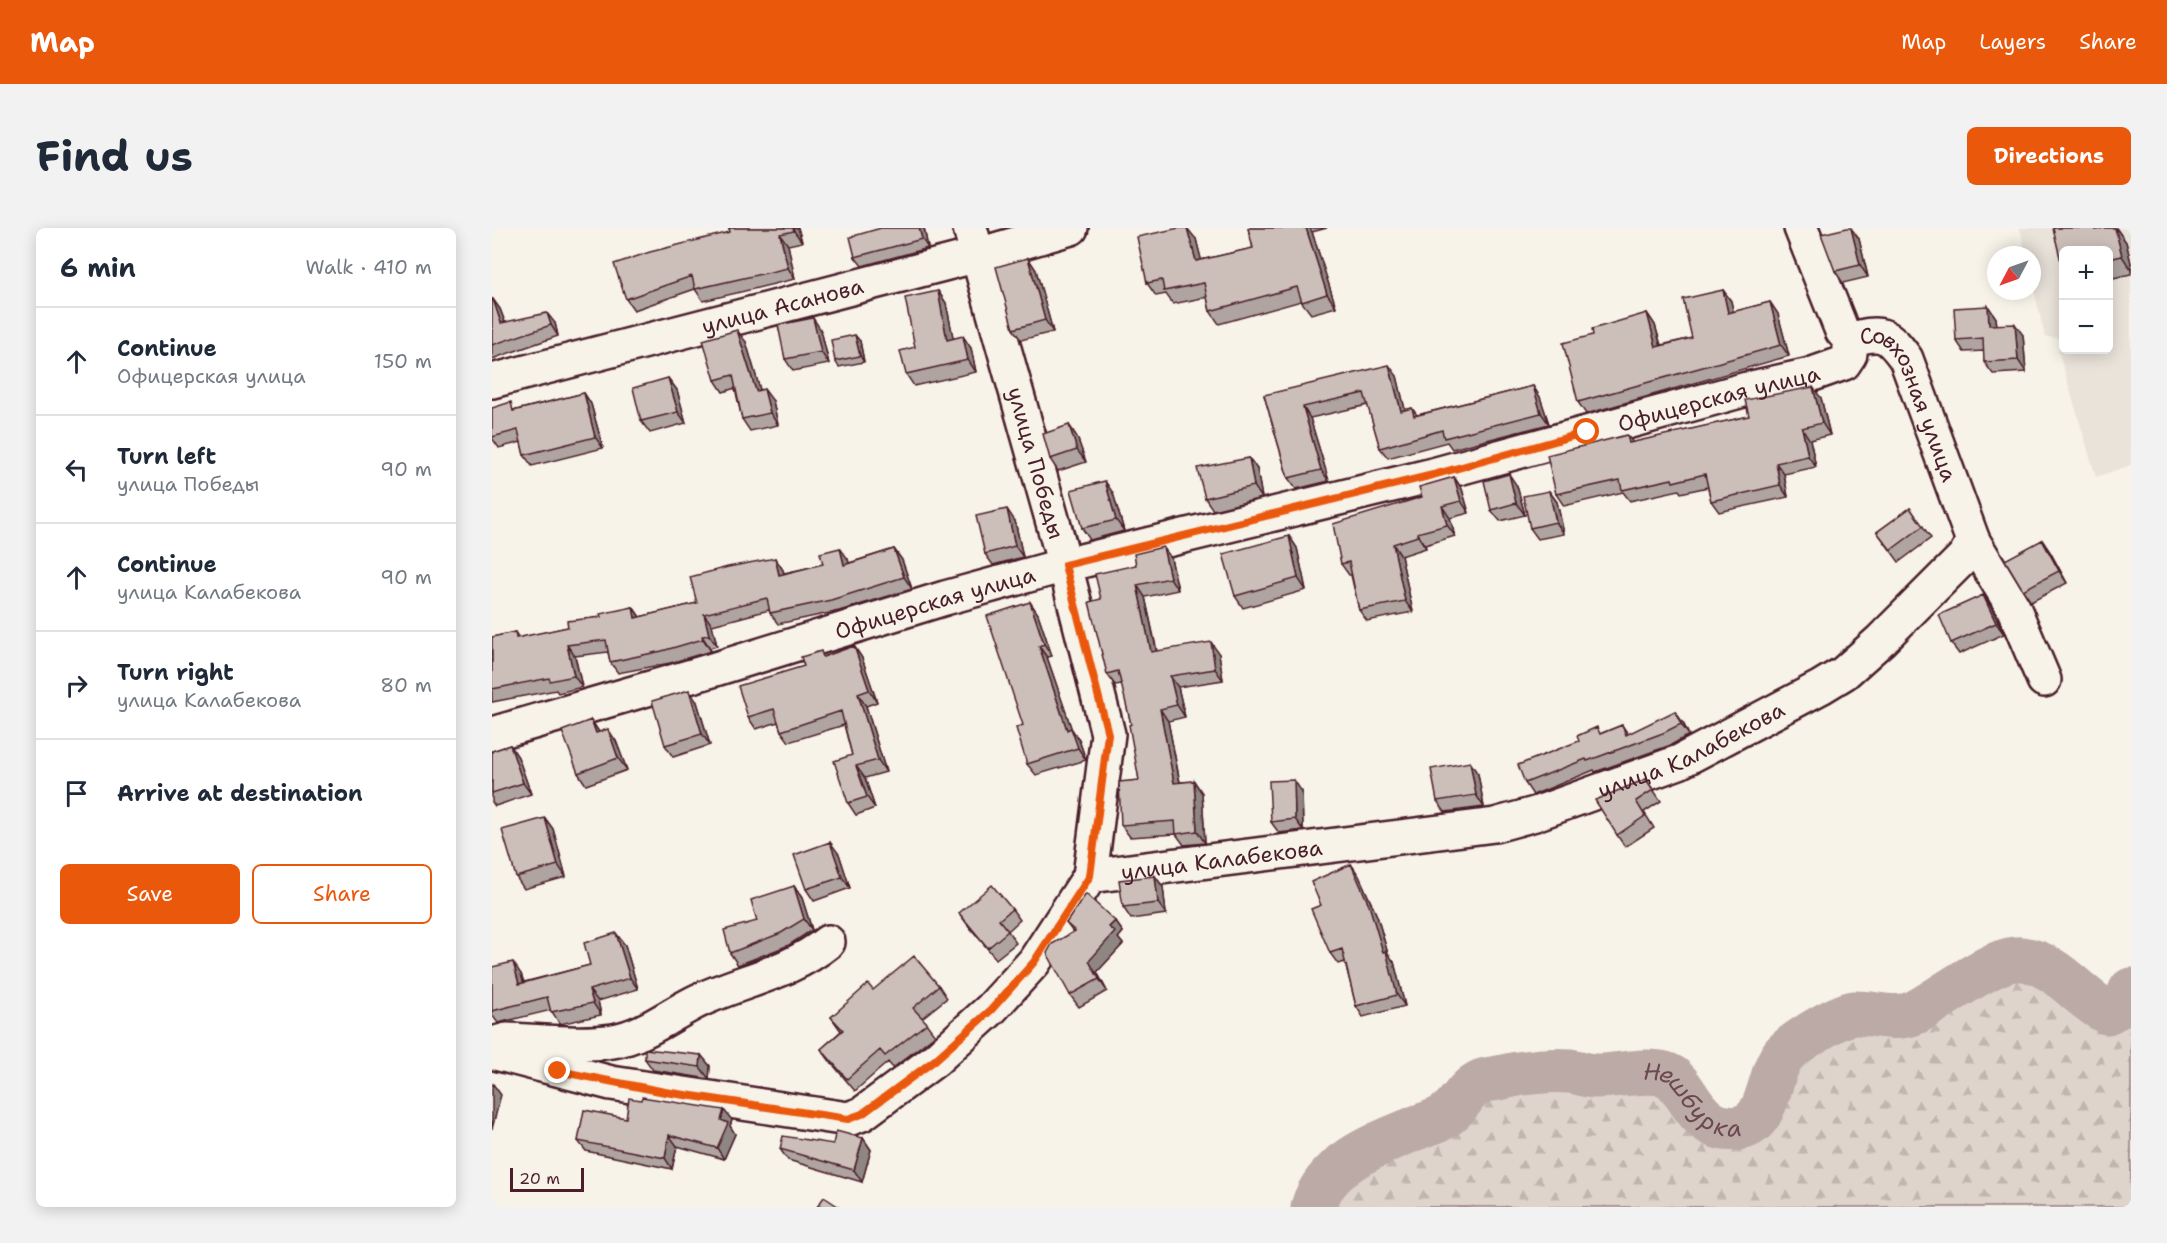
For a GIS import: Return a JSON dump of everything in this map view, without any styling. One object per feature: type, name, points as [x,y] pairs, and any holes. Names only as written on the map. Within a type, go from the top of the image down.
[{"type":"street","name":"улица Асанова","points":[[492,381],[974,242],[1071,228]]},
{"type":"street","name":"Совхозная улица","points":[[1801,228],[1836,317],[1850,340],[1875,332],[1882,334],[1899,348],[1906,359],[1973,541]]},
{"type":"street","name":"улица Победы","points":[[974,242],[1065,565],[1108,734],[1090,876]]},
{"type":"street","name":"Офицерская улица","points":[[492,734],[709,671],[945,598],[1065,565],[1433,475],[1747,389],[1810,375],[1844,363],[1850,354],[1850,340]]},
{"type":"street","points":[[1973,541],[2013,607],[2044,680]]},
{"type":"street","name":"улица Калабекова","points":[[492,1052],[611,1083],[848,1119],[862,1114],[935,1060],[991,1010],[1047,945],[1090,876],[1495,825],[1535,814],[1679,762],[1844,673],[1965,556],[1973,541]]},
{"type":"street","points":[[492,1044],[507,1040],[613,1041],[636,1035],[699,1001],[784,969],[811,956],[828,942]]},
{"type":"shaded area","points":[[2020,228],[2131,228],[2131,465],[2096,477],[2059,354],[2113,354],[2113,246],[2059,246],[2059,338],[2045,337],[2036,300],[2041,300],[2041,246],[2024,246]]},
{"type":"green space","points":[[2022,959],[2061,977],[2107,1012],[2126,1002],[2131,990],[2131,1207],[1313,1207],[1317,1193],[1341,1164],[1410,1130],[1440,1119],[1451,1112],[1460,1098],[1480,1081],[1532,1070],[1569,1071],[1594,1076],[1646,1072],[1668,1074],[1679,1085],[1697,1113],[1727,1128],[1740,1128],[1760,1115],[1784,1054],[1824,1025],[1853,1013],[1888,1017],[1914,1013],[1988,967]]},
{"type":"building","points":[[729,228],[793,228],[794,231],[780,234],[788,268],[695,289],[692,276],[626,299],[614,264],[650,252],[730,232]]},
{"type":"building","points":[[881,228],[919,228],[922,239],[855,257],[850,237]]},
{"type":"building","points":[[1187,228],[1196,261],[1253,248],[1248,228],[1306,228],[1327,294],[1302,302],[1297,287],[1210,311],[1204,283],[1164,291],[1162,280],[1147,283],[1137,237]]},
{"type":"building","points":[[1851,228],[1860,265],[1835,271],[1821,234]]},
{"type":"building","points":[[2053,228],[2096,228],[2096,230],[2115,228],[2122,256],[2113,258],[2113,246],[2059,246],[2059,253]]},
{"type":"building","points":[[1028,258],[1045,320],[1013,329],[996,267]]},
{"type":"building","points":[[1723,290],[1728,313],[1770,302],[1781,345],[1578,402],[1563,343],[1593,335],[1592,329],[1647,313],[1656,347],[1692,338],[1683,299]]},
{"type":"building","points":[[938,291],[947,340],[963,336],[968,360],[906,374],[900,351],[915,347],[905,298]]},
{"type":"building","points":[[492,299],[501,323],[547,313],[551,325],[492,345]]},
{"type":"building","points":[[1988,306],[1989,325],[2015,324],[2018,360],[1984,362],[1983,338],[1956,340],[1954,308]]},
{"type":"building","points":[[813,318],[821,352],[785,359],[778,325]]},
{"type":"building","points":[[737,330],[756,391],[764,389],[770,413],[742,419],[733,375],[715,380],[703,340]]},
{"type":"building","points":[[855,335],[860,356],[835,361],[831,340]]},
{"type":"building","points":[[1389,365],[1401,411],[1412,408],[1414,416],[1533,386],[1541,413],[1444,438],[1442,430],[1380,448],[1364,393],[1303,407],[1321,470],[1288,478],[1264,395]]},
{"type":"building","points":[[668,378],[678,412],[641,421],[633,388]]},
{"type":"building","points":[[1813,387],[1822,423],[1802,428],[1808,456],[1776,463],[1780,485],[1711,501],[1705,474],[1622,490],[1620,480],[1556,494],[1547,455],[1627,435],[1629,443],[1749,416],[1745,400]]},
{"type":"building","points":[[584,393],[595,437],[524,455],[518,430],[492,437],[492,408],[511,402],[513,411]]},
{"type":"building","points":[[1069,425],[1077,450],[1050,459],[1043,434]]},
{"type":"building","points":[[1249,458],[1254,486],[1205,498],[1197,468]]},
{"type":"building","points":[[1509,474],[1516,503],[1491,510],[1484,481]]},
{"type":"building","points":[[1454,477],[1461,501],[1442,506],[1447,525],[1417,533],[1418,536],[1393,544],[1405,601],[1359,610],[1349,562],[1341,564],[1333,524],[1422,497],[1419,487]]},
{"type":"building","points":[[1105,481],[1116,520],[1082,528],[1071,490]]},
{"type":"building","points":[[1549,491],[1556,522],[1530,528],[1523,496]]},
{"type":"building","points":[[1910,508],[1923,526],[1891,550],[1877,532]]},
{"type":"building","points":[[1007,509],[1015,546],[985,554],[976,516]]},
{"type":"building","points":[[1289,536],[1298,578],[1235,596],[1223,554]]},
{"type":"building","points":[[2042,540],[2059,571],[2023,590],[2005,560]]},
{"type":"building","points":[[1163,547],[1170,578],[1137,585],[1151,652],[1211,642],[1215,669],[1170,676],[1177,705],[1160,709],[1174,783],[1194,781],[1197,831],[1176,834],[1175,821],[1121,825],[1119,782],[1139,780],[1129,725],[1131,724],[1118,671],[1107,674],[1089,602],[1101,599],[1095,574],[1136,565],[1134,554]]},
{"type":"building","points":[[840,548],[844,565],[894,549],[904,577],[831,600],[770,613],[767,598],[704,614],[709,635],[702,636],[703,639],[662,651],[610,662],[606,640],[567,645],[574,676],[550,681],[549,678],[492,689],[492,637],[515,632],[516,638],[568,627],[567,621],[601,617],[600,614],[633,607],[635,618],[697,603],[690,577],[775,558],[779,575],[823,564],[820,553]]},
{"type":"building","points":[[1983,595],[1996,623],[1951,643],[1939,615]]},
{"type":"building","points":[[1030,602],[1044,644],[1039,646],[1067,730],[1071,728],[1078,748],[1027,764],[1016,728],[1023,725],[987,616]]},
{"type":"building","points":[[854,646],[869,690],[858,694],[878,760],[856,766],[867,797],[848,803],[834,761],[852,755],[841,711],[781,731],[774,709],[748,717],[738,686],[804,666],[801,657],[821,651],[823,657]]},
{"type":"building","points":[[689,690],[702,734],[665,745],[652,701]]},
{"type":"building","points":[[1675,711],[1681,724],[1663,733],[1525,783],[1518,765],[1579,741],[1577,736],[1597,727],[1600,734],[1622,725],[1626,735]]},
{"type":"building","points":[[591,720],[596,733],[608,729],[618,758],[578,773],[562,731]]},
{"type":"building","points":[[510,745],[523,783],[492,793],[492,751]]},
{"type":"building","points":[[1470,762],[1476,795],[1437,801],[1431,769]]},
{"type":"building","points":[[1646,779],[1653,790],[1636,801],[1645,816],[1617,835],[1595,800]]},
{"type":"building","points":[[1294,780],[1295,819],[1271,822],[1269,781]]},
{"type":"building","points":[[545,818],[558,865],[516,877],[502,830]]},
{"type":"building","points":[[830,842],[842,877],[806,889],[794,855]]},
{"type":"building","points":[[1351,864],[1369,905],[1383,952],[1386,951],[1397,995],[1356,1006],[1342,949],[1330,953],[1311,909],[1321,905],[1311,882]]},
{"type":"building","points":[[1155,876],[1158,903],[1123,907],[1119,880]]},
{"type":"building","points":[[992,885],[1012,909],[999,920],[1008,931],[988,948],[959,913]]},
{"type":"building","points":[[794,886],[804,919],[781,933],[730,953],[724,930],[757,921],[751,900]]},
{"type":"building","points":[[1086,894],[1115,921],[1109,927],[1115,932],[1089,961],[1099,979],[1070,995],[1047,953],[1052,944],[1075,931],[1066,923]]},
{"type":"building","points":[[616,933],[630,978],[589,990],[593,1003],[551,1012],[547,997],[492,1011],[492,967],[513,962],[519,984],[590,965],[584,943]]},
{"type":"building","points":[[914,956],[939,986],[913,1008],[927,1023],[885,1056],[880,1050],[847,1079],[821,1049],[843,1030],[831,1017],[868,984],[873,990]]},
{"type":"building","points":[[645,1049],[701,1055],[700,1067],[645,1059]]},
{"type":"building","points":[[642,1097],[724,1110],[721,1120],[728,1123],[717,1148],[669,1135],[665,1158],[578,1141],[584,1110],[626,1118],[629,1098],[641,1100]]},
{"type":"building","points":[[836,1131],[863,1138],[854,1170],[780,1149],[783,1136],[833,1144]]},
{"type":"building","points":[[824,1197],[839,1207],[817,1207]]},
{"type":"waterway","name":"Нешбурка","points":[[1313,1207],[1328,1179],[1352,1158],[1441,1118],[1454,1108],[1471,1088],[1485,1080],[1553,1070],[1593,1076],[1656,1072],[1673,1078],[1693,1106],[1711,1123],[1723,1128],[1738,1128],[1757,1118],[1763,1108],[1778,1063],[1784,1054],[1817,1030],[1847,1015],[1854,1013],[1908,1015],[1927,1006],[1983,971],[2010,960],[2022,959],[2046,967],[2107,1012],[2126,1002],[2131,990]]},
{"type":"route","points":[[558,1071],[611,1083],[719,1098],[754,1107],[848,1119],[862,1114],[935,1060],[991,1010],[1034,962],[1090,876],[1108,734],[1101,699],[1065,565],[1433,475],[1587,432]]}]
